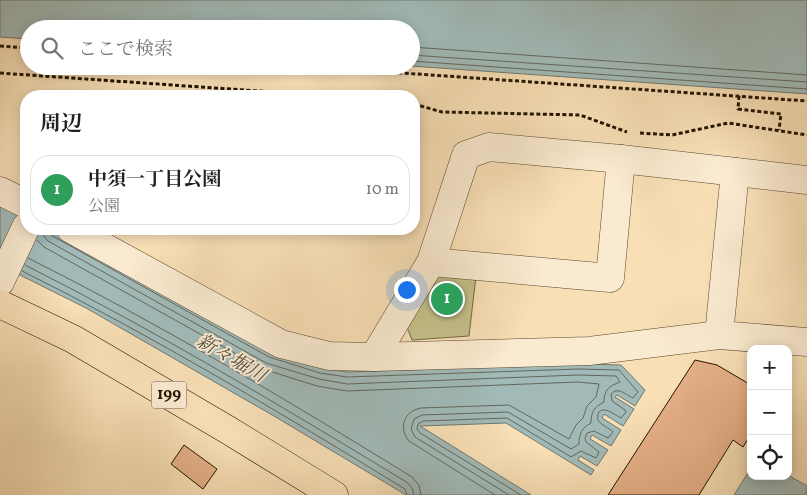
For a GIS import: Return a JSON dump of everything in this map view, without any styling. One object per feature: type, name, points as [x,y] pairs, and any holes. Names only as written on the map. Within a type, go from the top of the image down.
[{"type":"highway","name":"199","points":[[0,304],[73,339],[334,495]]},
{"type":"street","points":[[374,357],[431,262],[466,155],[489,147],[621,159],[807,180]]},
{"type":"street","points":[[431,262],[610,278],[621,159]]},
{"type":"street","points":[[718,335],[735,172]]},
{"type":"street","points":[[0,191],[20,201]]},
{"type":"street","points":[[2,278],[22,235]]},
{"type":"street","points":[[82,235],[281,344],[329,356],[374,357],[589,351],[718,335],[807,342]]},
{"type":"path","points":[[0,46],[20,47]]},
{"type":"path","points":[[0,73],[20,74]]},
{"type":"path","points":[[420,74],[807,100]]},
{"type":"path","points":[[29,75],[244,90]]},
{"type":"path","points":[[739,96],[738,109],[781,114],[779,130]]},
{"type":"path","points":[[420,106],[442,112],[580,116],[628,132]]},
{"type":"path","points":[[637,133],[672,135],[728,124],[807,135]]},
{"type":"shaded area","points":[[439,271],[476,276],[469,336],[412,340],[405,322]]},
{"type":"water","points":[[0,0],[807,0],[807,94],[420,67],[420,20],[20,20],[20,38],[0,37]]},
{"type":"water","name":"新々堀川","points":[[0,205],[20,215],[20,235],[60,235],[271,353],[321,368],[347,372],[578,364],[621,365],[645,390],[635,406],[617,395],[615,397],[634,409],[623,426],[604,414],[602,418],[621,430],[611,446],[592,435],[590,439],[608,450],[597,466],[580,456],[578,460],[594,470],[591,475],[506,423],[420,426],[531,495],[406,495],[274,416],[86,308],[0,265]]},
{"type":"water","points":[[747,474],[747,480],[792,480],[792,477],[807,486],[807,495],[734,495]]},
{"type":"building","points":[[695,360],[717,365],[747,383],[747,440],[743,447],[733,440],[699,495],[608,495]]},
{"type":"building","points":[[184,445],[217,469],[203,489],[171,464]]},
{"type":"place","name":"中須一丁目公園","points":[[447,299]]}]
